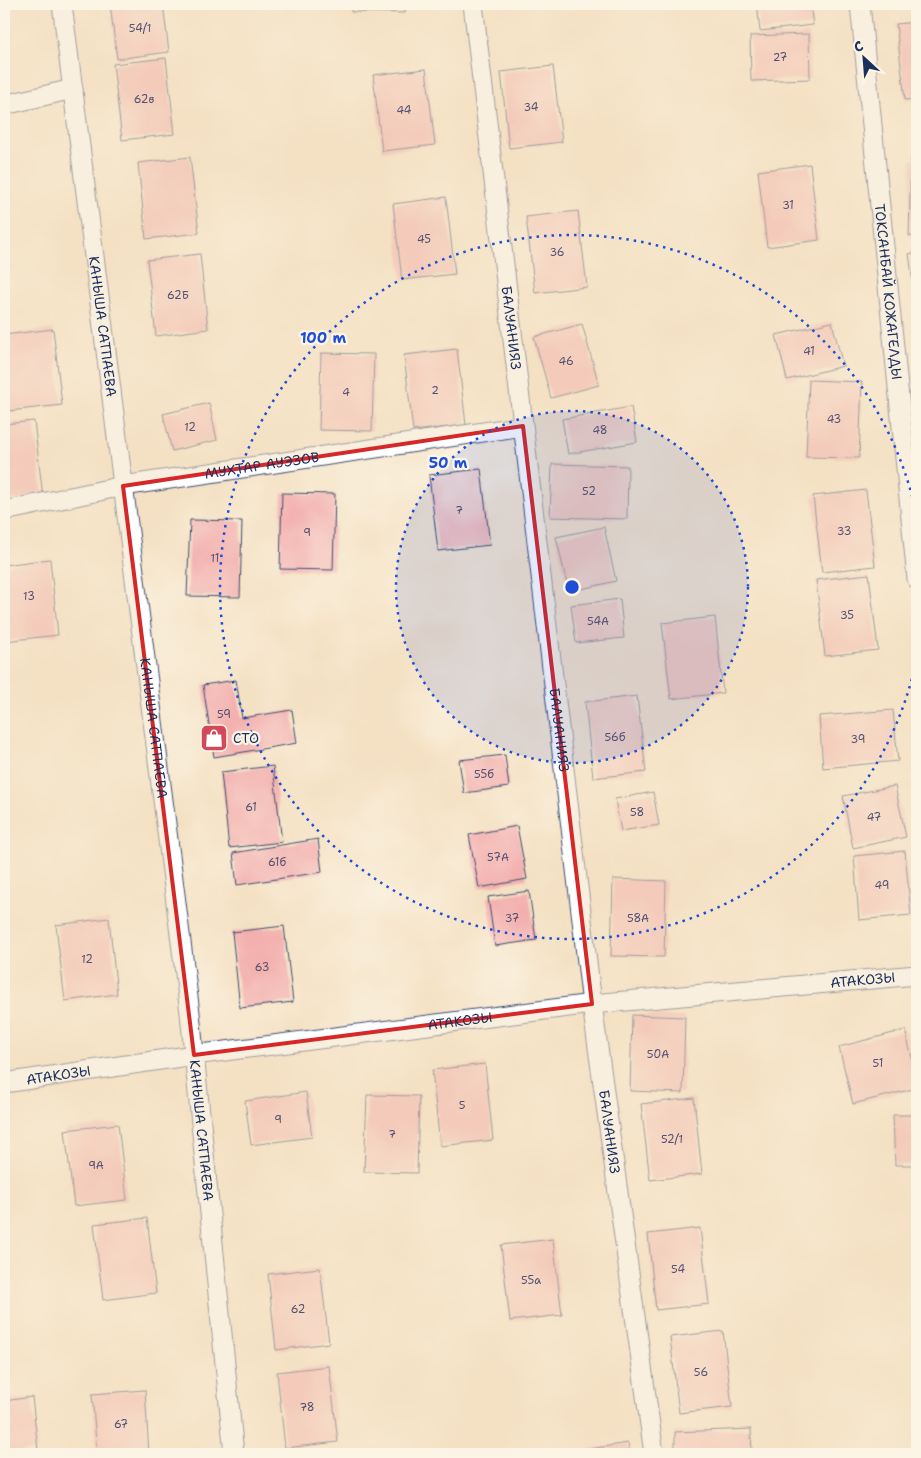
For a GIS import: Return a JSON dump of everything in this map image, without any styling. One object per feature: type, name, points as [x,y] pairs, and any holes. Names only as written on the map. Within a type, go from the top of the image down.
[{"type":"street","name":"КАНЫША САТПАЕВА","points":[[62,4],[194,1055],[234,1454]]},
{"type":"street","name":"БАЛУАНИЯЗ","points":[[473,4],[592,1004],[654,1454]]},
{"type":"street","name":"ТОКСАНБАЙ КОЖАГЕЛДЫ","points":[[860,4],[917,579]]},
{"type":"street","points":[[4,105],[73,89]]},
{"type":"street","name":"МУХТАР АУЭЗОВ","points":[[4,511],[123,486],[524,426]]},
{"type":"street","name":"АТАКОЗЫ","points":[[4,1083],[194,1055],[592,1004],[917,975]]},
{"type":"highlighted area","points":[[523,426],[592,1004],[194,1055],[123,486]]},
{"type":"building","points":[[110,4],[163,4],[169,52],[117,59]]},
{"type":"building","points":[[352,4],[405,4],[405,13],[351,12]]},
{"type":"building","points":[[757,4],[810,4],[813,25],[760,31]]},
{"type":"building","points":[[917,22],[917,99],[905,100],[896,24]]},
{"type":"building","points":[[809,34],[810,79],[751,81],[750,36]]},
{"type":"building","points":[[166,58],[175,134],[122,140],[113,64]]},
{"type":"building","points":[[553,66],[562,142],[509,148],[501,72]]},
{"type":"building","points":[[426,69],[435,145],[382,151],[373,75]]},
{"type":"building","points":[[190,157],[199,233],[146,239],[138,163]]},
{"type":"building","points":[[911,159],[917,160],[917,236],[909,236]]},
{"type":"building","points":[[810,164],[819,240],[767,247],[758,171]]},
{"type":"building","points":[[446,197],[455,274],[402,280],[393,204]]},
{"type":"building","points":[[578,211],[587,287],[535,293],[526,217]]},
{"type":"building","points":[[917,252],[917,303],[916,303],[909,254]]},
{"type":"building","points":[[200,254],[208,329],[156,336],[147,260]]},
{"type":"building","points":[[832,322],[843,366],[787,380],[776,335]]},
{"type":"building","points":[[582,324],[599,385],[551,398],[534,337]]},
{"type":"building","points":[[53,329],[62,405],[9,411],[4,363],[4,335]]},
{"type":"building","points":[[457,349],[466,425],[413,431],[404,355]]},
{"type":"building","points":[[321,353],[374,354],[372,431],[319,430]]},
{"type":"building","points":[[809,380],[862,382],[859,458],[806,457]]},
{"type":"building","points":[[209,403],[217,440],[172,451],[163,414]]},
{"type":"building","points":[[631,407],[637,442],[568,454],[562,419]]},
{"type":"building","points":[[34,421],[43,497],[4,501],[4,424]]},
{"type":"building","points":[[552,464],[628,466],[627,519],[550,517]]},
{"type":"building","points":[[481,469],[490,545],[438,551],[429,475]]},
{"type":"building","points":[[866,490],[875,566],[822,572],[813,496]]},
{"type":"building","points":[[282,493],[335,494],[333,570],[280,569]]},
{"type":"building","points":[[190,520],[242,521],[240,597],[187,596]]},
{"type":"building","points":[[604,527],[616,581],[569,592],[556,537]]},
{"type":"building","points":[[50,559],[58,635],[5,641],[4,565]]},
{"type":"building","points":[[869,574],[878,650],[825,656],[816,580]]},
{"type":"building","points":[[620,599],[624,638],[576,643],[571,605]]},
{"type":"building","points":[[715,617],[723,693],[671,699],[662,623]]},
{"type":"building","points":[[236,680],[242,718],[292,710],[297,743],[214,757],[203,685]]},
{"type":"building","points":[[637,696],[646,772],[593,778],[585,702]]},
{"type":"building","points":[[893,710],[898,761],[823,768],[819,716]]},
{"type":"building","points":[[505,755],[509,787],[464,793],[459,760]]},
{"type":"building","points":[[273,766],[282,842],[229,848],[221,772]]},
{"type":"building","points":[[895,786],[906,837],[853,848],[843,796]]},
{"type":"building","points":[[653,792],[659,825],[621,831],[615,799]]},
{"type":"building","points":[[517,826],[527,879],[479,888],[469,835]]},
{"type":"building","points":[[318,839],[322,872],[237,885],[233,853]]},
{"type":"building","points":[[905,851],[911,915],[859,920],[854,856]]},
{"type":"building","points":[[613,879],[666,881],[664,957],[611,956]]},
{"type":"building","points":[[529,891],[536,940],[495,946],[488,897]]},
{"type":"building","points":[[109,918],[117,994],[65,1001],[56,925]]},
{"type":"building","points":[[284,926],[293,1002],[240,1008],[232,932]]},
{"type":"building","points":[[632,1015],[685,1017],[683,1093],[630,1091]]},
{"type":"building","points":[[905,1030],[917,1078],[917,1088],[853,1104],[839,1047]]},
{"type":"building","points":[[485,1064],[493,1140],[440,1146],[432,1070]]},
{"type":"building","points":[[306,1092],[312,1137],[251,1145],[245,1101]]},
{"type":"building","points":[[367,1095],[419,1096],[417,1173],[364,1172]]},
{"type":"building","points":[[694,1098],[702,1174],[650,1180],[641,1104]]},
{"type":"building","points":[[893,1115],[917,1115],[917,1165],[895,1165]]},
{"type":"building","points":[[118,1124],[127,1200],[74,1206],[65,1130]]},
{"type":"building","points":[[147,1218],[156,1293],[103,1300],[94,1224]]},
{"type":"building","points":[[700,1228],[709,1304],[656,1310],[648,1234]]},
{"type":"building","points":[[553,1239],[562,1315],[510,1321],[501,1245]]},
{"type":"building","points":[[320,1268],[329,1343],[276,1350],[268,1274]]},
{"type":"building","points":[[723,1331],[732,1407],[679,1413],[670,1337]]},
{"type":"building","points":[[329,1366],[338,1442],[285,1448],[277,1372]]},
{"type":"building","points":[[145,1390],[149,1454],[97,1454],[92,1394]]},
{"type":"building","points":[[32,1397],[38,1450],[4,1454],[4,1401]]},
{"type":"building","points":[[751,1429],[752,1454],[675,1454],[675,1432]]},
{"type":"building","points":[[628,1443],[630,1454],[564,1454],[564,1453]]},
{"type":"place","name":"CTO","points":[[214,738]]}]
